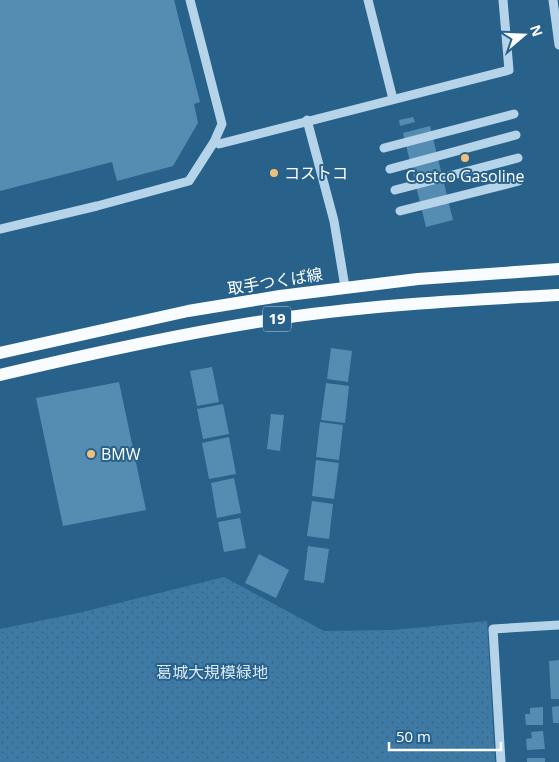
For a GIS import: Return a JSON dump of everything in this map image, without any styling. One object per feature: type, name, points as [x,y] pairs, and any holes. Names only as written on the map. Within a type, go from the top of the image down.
[{"type":"main road","name":"取手つくば線","points":[[0,353],[188,311],[345,287],[418,279],[559,269]]},
{"type":"main road","name":"19","points":[[0,375],[193,333],[284,318],[380,308],[559,295]]},
{"type":"street","points":[[0,229],[97,206],[189,181],[214,142],[222,124],[190,0]]},
{"type":"street","points":[[368,0],[393,100]]},
{"type":"street","points":[[219,144],[509,70],[503,0]]},
{"type":"street","points":[[553,0],[559,45]]},
{"type":"street","points":[[384,148],[514,114]]},
{"type":"street","points":[[307,120],[334,221],[345,287]]},
{"type":"street","points":[[390,169],[516,135]]},
{"type":"street","points":[[395,190],[518,158]]},
{"type":"street","points":[[400,210],[519,181]]},
{"type":"street","points":[[501,762],[493,629],[559,625]]},
{"type":"green space","name":"葛城大規模緑地","points":[[224,577],[324,631],[394,630],[487,621],[495,762],[0,762],[0,629],[78,613]]},
{"type":"building","points":[[0,0],[174,0],[200,102],[194,104],[198,123],[173,166],[117,181],[112,162],[0,191]]},
{"type":"building","points":[[413,117],[415,122],[400,126],[399,120]]},
{"type":"building","points":[[430,126],[453,220],[426,227],[403,133]]},
{"type":"building","points":[[331,348],[352,351],[348,382],[327,379]]},
{"type":"building","points":[[212,367],[219,402],[197,406],[190,371]]},
{"type":"building","name":"BMW","points":[[119,382],[146,510],[63,526],[36,398]]},
{"type":"building","points":[[326,383],[349,386],[345,423],[321,420]]},
{"type":"building","points":[[223,404],[229,434],[203,439],[197,409]]},
{"type":"building","points":[[271,414],[284,415],[280,451],[267,449]]},
{"type":"building","points":[[320,422],[343,425],[339,460],[316,457]]},
{"type":"building","points":[[229,437],[236,474],[209,479],[202,443]]},
{"type":"building","points":[[316,460],[339,463],[334,499],[312,496]]},
{"type":"building","points":[[234,478],[241,513],[217,518],[211,483]]},
{"type":"building","points":[[312,501],[333,504],[329,539],[307,536]]},
{"type":"building","points":[[240,518],[246,548],[224,552],[218,522]]},
{"type":"building","points":[[308,546],[329,549],[324,583],[304,580]]},
{"type":"building","points":[[259,554],[289,570],[276,598],[245,583]]},
{"type":"building","points":[[559,660],[559,699],[551,699],[549,661]]},
{"type":"building","points":[[559,706],[559,723],[553,723],[552,707]]},
{"type":"building","points":[[543,707],[543,725],[526,725],[525,714],[530,714],[530,708]]},
{"type":"building","points":[[543,731],[545,749],[527,750],[526,739],[532,738],[531,732]]},
{"type":"building","points":[[527,758],[545,758],[545,762],[527,762]]},
{"type":"place","name":"Costco Gasoline","points":[[465,158]]},
{"type":"place","name":"コストコ","points":[[274,173]]},
{"type":"place","name":"BMW","points":[[91,454]]}]
